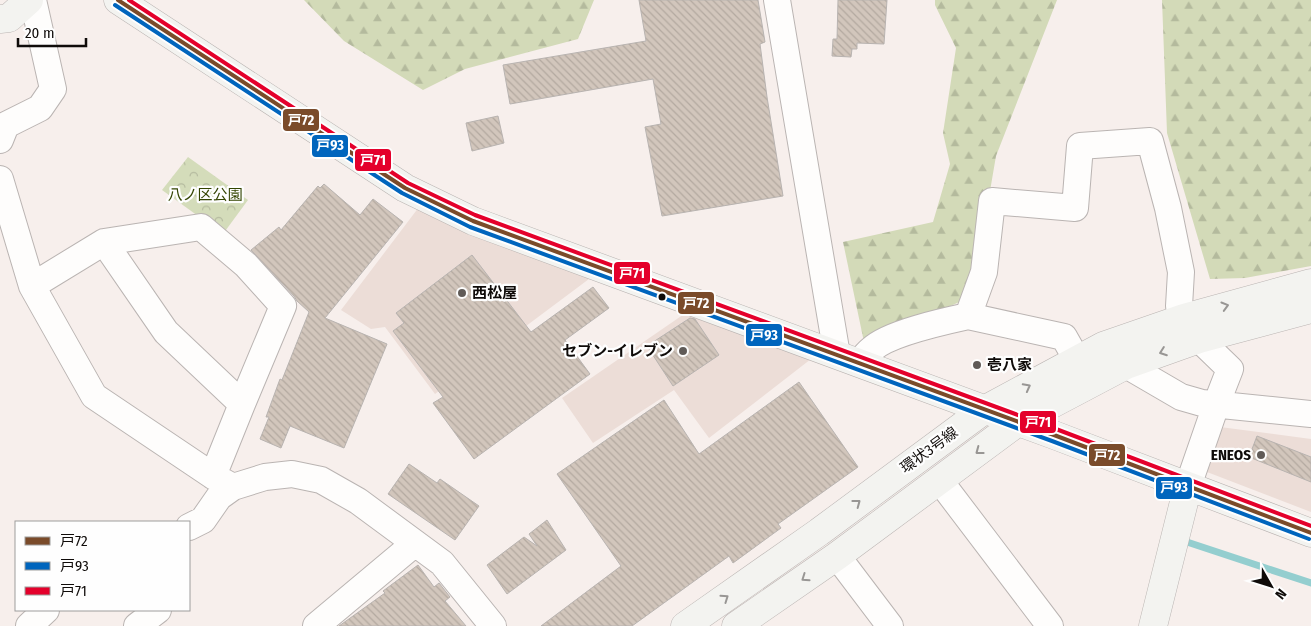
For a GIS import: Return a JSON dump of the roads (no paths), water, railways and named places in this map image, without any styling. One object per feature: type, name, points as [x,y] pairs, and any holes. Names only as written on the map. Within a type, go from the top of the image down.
[{"type":"street","points":[[0,20],[9,18],[29,0]]},
{"type":"street","points":[[0,140],[6,125],[40,108],[53,89],[34,0]]},
{"type":"street","points":[[118,0],[405,188],[473,221],[1018,422],[1311,533]]},
{"type":"street","points":[[777,0],[848,359]]},
{"type":"street","points":[[968,316],[984,272],[992,201],[1075,208],[1080,146],[1150,141],[1168,208],[1181,272],[1179,306],[1191,328],[1230,369],[1188,486],[1153,626]]},
{"type":"street","points":[[0,179],[32,286],[94,396],[223,481],[292,474],[321,480],[358,501],[442,563],[493,626]]},
{"type":"street","points":[[32,286],[104,242],[201,227],[246,265],[284,306],[242,404],[219,497],[203,520],[190,526]]},
{"type":"street","points":[[104,242],[166,332],[242,404]]},
{"type":"street","name":"環状3号線","points":[[736,626],[837,556],[1018,422],[1191,328],[1311,283]]},
{"type":"street","name":"環状3号線","points":[[685,626],[819,532],[984,410],[1103,346],[1191,328],[1311,309]]},
{"type":"street","points":[[848,359],[898,336],[934,324],[968,316],[1064,337],[1077,360]]},
{"type":"street","points":[[1126,365],[1181,397],[1202,403],[1311,414]]},
{"type":"street","points":[[940,480],[1050,626]]},
{"type":"street","points":[[316,626],[414,544]]},
{"type":"street","points":[[837,556],[890,626]]},
{"type":"street","points":[[29,626],[45,611]]},
{"type":"street","points":[[137,626],[157,611]]},
{"type":"waterway","points":[[1187,542],[1311,583]]},
{"type":"place","name":"西松屋","points":[[462,293]]},
{"type":"place","name":"セブン-イレブン","points":[[683,351]]},
{"type":"place","name":"壱八家","points":[[977,365]]},
{"type":"place","name":"ENEOS","points":[[1261,455]]},
{"type":"park label","name":"八ノ区公園","points":[[205,195]]}]
